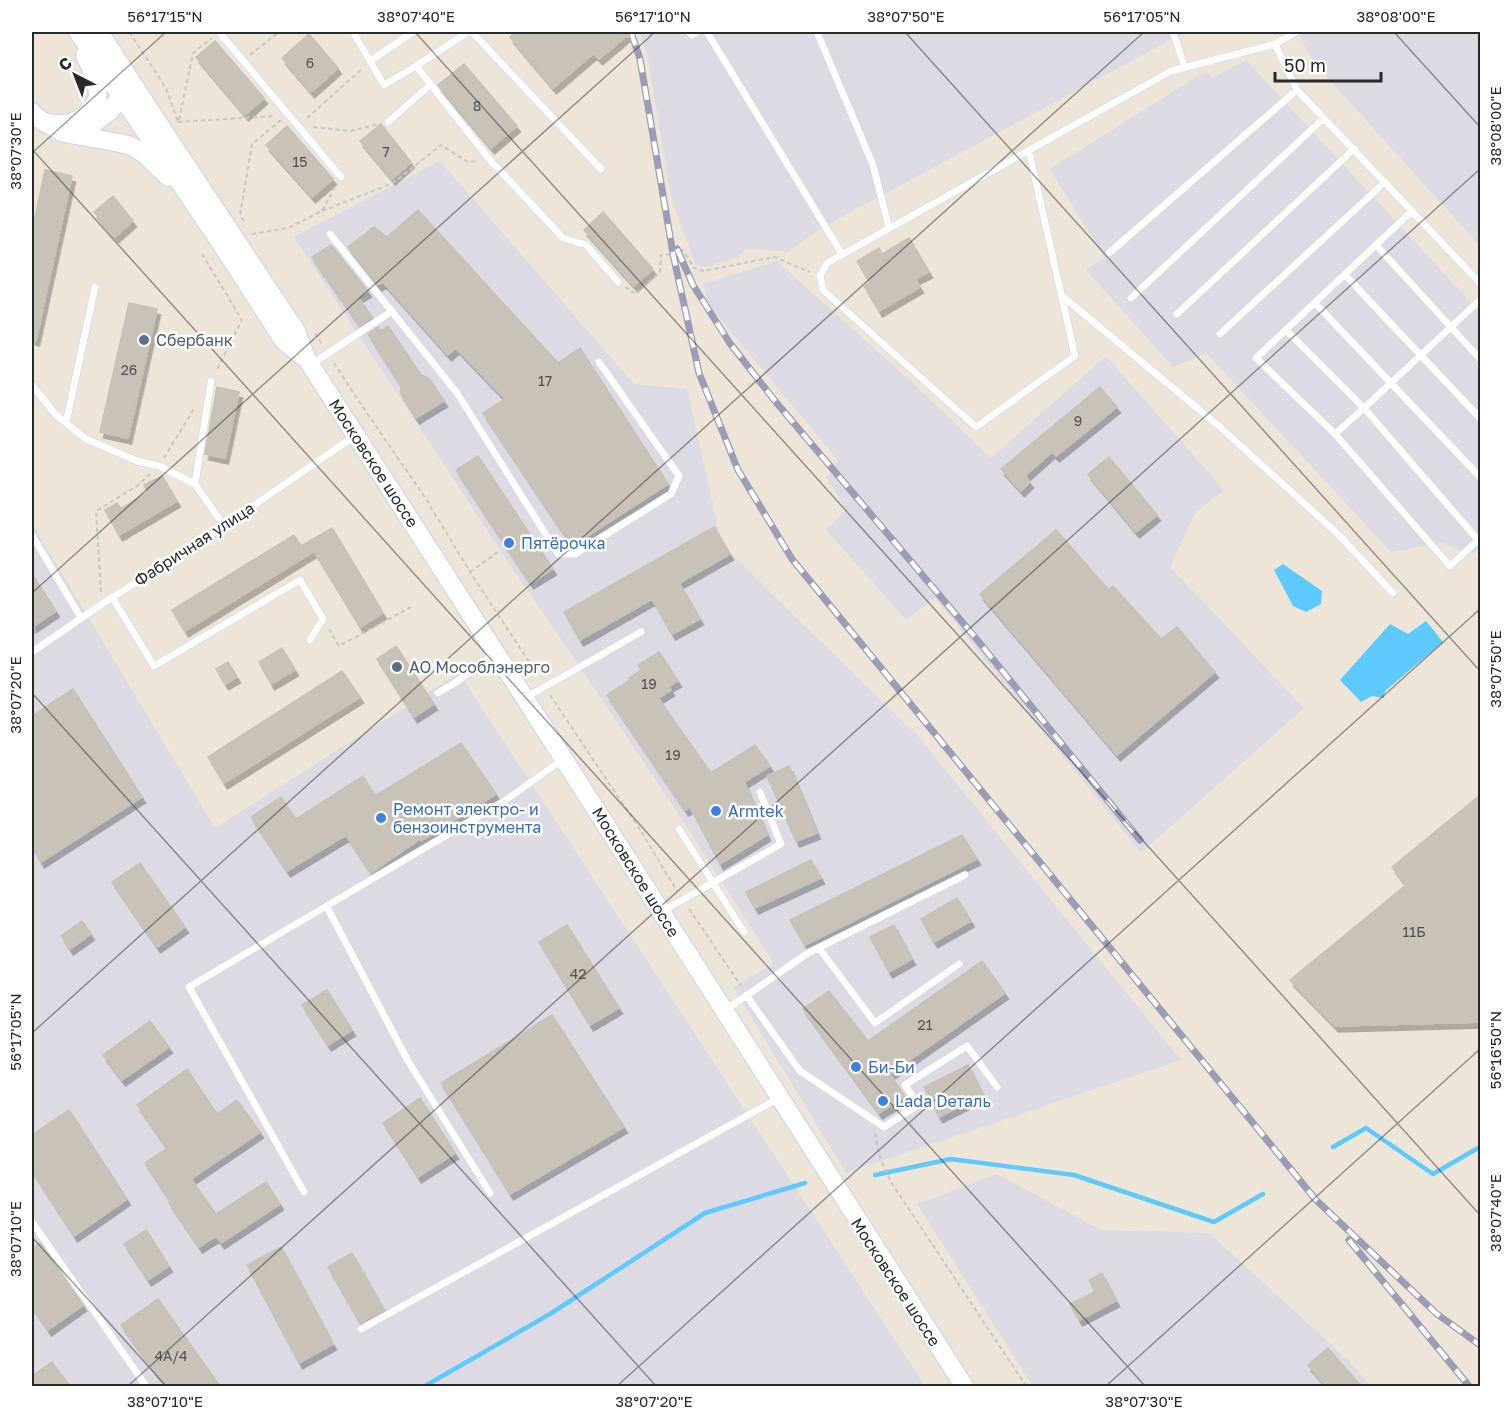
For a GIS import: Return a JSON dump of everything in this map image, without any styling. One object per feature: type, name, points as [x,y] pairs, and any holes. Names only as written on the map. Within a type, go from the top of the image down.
[{"type":"main road","name":"Московское шоссе","points":[[77,32],[193,201],[284,341],[310,360]]},
{"type":"main road","name":"Московское шоссе","points":[[37,116],[61,124],[76,122],[84,117],[98,98],[97,86],[77,32]]},
{"type":"main road","name":"Московское шоссе","points":[[99,32],[296,331],[310,360],[356,435],[964,1386]]},
{"type":"main road","points":[[37,116],[68,130],[90,126],[110,111],[127,76]]},
{"type":"main road","points":[[37,116],[64,133],[120,143],[143,153],[193,201]]},
{"type":"lane","points":[[219,32],[341,177]]},
{"type":"lane","points":[[352,32],[384,85],[470,32],[601,170]]},
{"type":"lane","points":[[370,61],[413,32]]},
{"type":"lane","points":[[689,32],[692,35],[697,32]]},
{"type":"lane","points":[[707,32],[842,254]]},
{"type":"lane","points":[[817,32],[873,165],[889,228]]},
{"type":"lane","points":[[1173,32],[1185,68]]},
{"type":"lane","points":[[1029,151],[1074,356],[976,428],[823,290],[820,276],[827,263],[1172,71],[1275,44],[1284,35],[1296,32]]},
{"type":"lane","points":[[1275,44],[1297,90],[1480,283]]},
{"type":"lane","points":[[416,66],[490,159],[563,238],[586,245],[618,282]]},
{"type":"lane","points":[[388,122],[431,84]]},
{"type":"lane","points":[[1109,253],[1297,90]]},
{"type":"lane","points":[[1131,298],[1324,118]]},
{"type":"lane","points":[[1177,314],[1354,149]]},
{"type":"lane","points":[[1220,334],[1385,182]]},
{"type":"lane","points":[[1286,330],[1364,408],[1478,540],[1450,566],[1335,434],[1256,358],[1412,211]]},
{"type":"lane","points":[[330,234],[457,393],[558,554],[575,554],[671,494],[679,476],[599,362]]},
{"type":"lane","points":[[1376,245],[1480,359]]},
{"type":"lane","points":[[1345,275],[1480,418]]},
{"type":"lane","points":[[66,423],[95,287]]},
{"type":"lane","points":[[1061,295],[1220,427],[1339,534],[1393,593]]},
{"type":"lane","points":[[1335,434],[1480,300]]},
{"type":"lane","points":[[1315,303],[1480,477]]},
{"type":"lane","points":[[310,360],[392,311]]},
{"type":"lane","points":[[195,484],[211,381]]},
{"type":"lane","points":[[32,385],[56,415],[86,439],[137,461],[159,466],[195,484],[224,526]]},
{"type":"lane","name":"Фабричная улица","points":[[32,652],[112,597],[224,526],[356,435]]},
{"type":"lane","points":[[32,535],[81,618]]},
{"type":"lane","points":[[112,597],[154,666],[300,580],[323,619],[310,640]]},
{"type":"lane","points":[[525,698],[641,632]]},
{"type":"lane","points":[[438,693],[496,652]]},
{"type":"lane","points":[[304,1192],[189,987],[503,802],[564,759]]},
{"type":"lane","points":[[661,912],[781,844],[760,792]]},
{"type":"lane","points":[[679,829],[744,932]]},
{"type":"lane","points":[[724,1011],[808,953],[965,875]]},
{"type":"lane","points":[[327,907],[408,1061],[490,1193]]},
{"type":"lane","points":[[819,948],[875,1023],[959,964]]},
{"type":"lane","points":[[747,995],[800,1071],[884,1127],[918,1105],[905,1085],[967,1046],[997,1087]]},
{"type":"lane","points":[[361,1329],[780,1098]]},
{"type":"lane","points":[[32,1222],[146,1386]]},
{"type":"path","points":[[129,32],[166,88],[178,122]]},
{"type":"path","points":[[178,122],[193,53],[219,32]]},
{"type":"path","points":[[243,60],[279,32]]},
{"type":"path","points":[[298,126],[370,61]]},
{"type":"path","points":[[178,122],[288,115]]},
{"type":"path","points":[[240,215],[252,144],[288,115]]},
{"type":"path","points":[[298,126],[351,131],[388,122]]},
{"type":"path","points":[[252,234],[288,228],[322,211],[393,183],[441,145],[468,162],[490,159]]},
{"type":"path","points":[[322,211],[341,177]]},
{"type":"path","points":[[618,282],[636,294],[660,272],[661,255],[683,250],[694,268],[704,271],[774,257],[820,276]]},
{"type":"path","points":[[102,604],[96,512],[137,486],[159,466],[211,381],[242,320],[202,254]]},
{"type":"path","points":[[358,400],[426,499],[470,572],[747,995]]},
{"type":"path","points":[[470,572],[498,552]]},
{"type":"path","points":[[323,619],[339,646],[411,607]]},
{"type":"path","points":[[865,1115],[875,1134],[880,1158],[891,1182],[1026,1386]]},
{"type":"shaded area","points":[[639,32],[1185,32],[821,228],[788,252],[746,248],[738,257],[706,267],[695,264],[671,196],[647,54]]},
{"type":"shaded area","points":[[1298,32],[1480,32],[1480,246],[1314,63]]},
{"type":"shaded area","points":[[1246,60],[1480,312],[1480,547],[1473,554],[1441,543],[1391,552],[1206,353],[1173,367],[1086,270],[1104,258],[1050,169],[1206,71],[1213,78]]},
{"type":"shaded area","points":[[440,161],[634,384],[687,389],[720,536],[730,553],[917,735],[1181,1060],[846,1173],[733,987],[774,964],[681,818],[514,571],[294,237]]},
{"type":"shaded area","points":[[777,261],[917,387],[991,458],[1106,356],[1224,490],[1195,513],[1170,567],[1304,708],[1141,853],[935,598],[906,620],[826,530],[846,509],[827,478],[838,460],[708,304],[703,284]]},
{"type":"shaded area","points":[[32,524],[215,828],[459,673],[925,1386],[32,1386]]},
{"type":"shaded area","points":[[997,1174],[1101,1230],[1209,1233],[1350,1362],[1370,1386],[1033,1386],[917,1204]]},
{"type":"water","points":[[1283,564],[1322,591],[1321,604],[1306,612],[1293,606],[1274,570]]},
{"type":"water","points":[[1426,621],[1443,642],[1385,691],[1384,698],[1372,696],[1361,702],[1340,680],[1390,624],[1408,634]]},
{"type":"building","points":[[516,32],[631,32],[599,59],[594,53],[553,88],[510,37]]},
{"type":"building","points":[[309,34],[338,68],[311,92],[282,58]]},
{"type":"building","points":[[215,41],[264,98],[245,115],[196,57]]},
{"type":"building","points":[[464,64],[517,126],[491,148],[438,85]]},
{"type":"building","points":[[381,124],[411,162],[392,179],[360,141]]},
{"type":"building","points":[[287,126],[333,179],[312,197],[266,145]]},
{"type":"building","points":[[45,170],[72,176],[36,340],[32,339],[32,231]]},
{"type":"building","points":[[113,196],[133,221],[115,237],[94,212]]},
{"type":"building","points":[[418,210],[558,363],[580,348],[668,484],[572,546],[483,413],[505,399],[456,348],[448,355],[383,282],[378,285],[348,247],[374,227],[387,237]]},
{"type":"building","points":[[603,212],[653,269],[634,286],[584,230]]},
{"type":"building","points":[[909,238],[929,272],[915,279],[920,287],[879,311],[864,286],[870,283],[857,261],[879,248],[882,254]]},
{"type":"building","points":[[331,245],[368,291],[358,297],[372,317],[360,326],[312,257]]},
{"type":"building","points":[[129,303],[157,309],[128,438],[100,432]]},
{"type":"building","points":[[388,326],[421,375],[429,378],[444,401],[416,418],[401,394],[401,386],[368,334],[378,327],[381,331]]},
{"type":"building","points":[[217,387],[239,392],[225,458],[205,454]]},
{"type":"building","points":[[1100,387],[1117,407],[1056,456],[1052,452],[1025,476],[1030,482],[1021,491],[1001,469]]},
{"type":"building","points":[[478,456],[553,569],[530,583],[456,470]]},
{"type":"building","points":[[1109,457],[1157,515],[1136,532],[1088,474]]},
{"type":"building","points":[[162,476],[177,501],[119,535],[105,510],[117,503],[121,509],[148,492],[144,485]]},
{"type":"building","points":[[714,527],[730,554],[679,583],[700,619],[672,634],[652,599],[580,640],[564,612]]},
{"type":"building","points":[[332,528],[383,613],[360,627],[314,551],[185,631],[172,610],[294,535],[301,546]]},
{"type":"building","points":[[1056,530],[1109,590],[1113,586],[1161,639],[1177,627],[1215,672],[1117,755],[980,594]]},
{"type":"building","points":[[32,574],[56,611],[32,627]]},
{"type":"building","points":[[396,646],[434,704],[414,717],[377,659]]},
{"type":"building","points":[[282,648],[295,670],[271,684],[259,662]]},
{"type":"building","points":[[659,652],[678,681],[669,686],[671,690],[658,698],[711,773],[755,745],[770,766],[744,782],[767,835],[720,864],[690,807],[685,810],[607,695],[642,670],[638,665]]},
{"type":"building","points":[[228,662],[237,677],[225,684],[216,669]]},
{"type":"building","points":[[342,671],[360,697],[224,783],[208,757]]},
{"type":"building","points":[[73,689],[142,797],[41,862],[32,847],[32,716]]},
{"type":"building","points":[[461,743],[496,794],[421,841],[420,839],[371,873],[346,835],[287,871],[251,817],[281,797],[296,819],[363,776],[375,796]]},
{"type":"building","points":[[789,766],[817,833],[796,841],[767,776]]},
{"type":"building","points":[[1480,795],[1480,1022],[1335,1026],[1290,980],[1406,885],[1392,867]]},
{"type":"building","points":[[962,835],[977,859],[805,945],[790,920]]},
{"type":"building","points":[[811,860],[821,878],[755,908],[746,892]]},
{"type":"building","points":[[140,863],[185,927],[157,947],[112,882]]},
{"type":"building","points":[[957,898],[971,921],[934,942],[921,919]]},
{"type":"building","points":[[82,921],[91,934],[70,949],[61,936]]},
{"type":"building","points":[[567,925],[619,1008],[590,1025],[539,942]]},
{"type":"building","points":[[894,925],[912,959],[889,972],[870,937]]},
{"type":"building","points":[[982,961],[1005,993],[890,1074],[905,1097],[879,1113],[803,1009],[829,991],[868,1041]]},
{"type":"building","points":[[327,990],[352,1030],[328,1045],[302,1005]]},
{"type":"building","points":[[552,1015],[624,1127],[510,1194],[441,1083]]},
{"type":"building","points":[[150,1021],[169,1047],[122,1080],[103,1055]]},
{"type":"building","points":[[968,1065],[983,1095],[939,1117],[924,1087]]},
{"type":"building","points":[[187,1069],[217,1114],[237,1100],[260,1132],[191,1179],[216,1214],[266,1182],[280,1204],[221,1243],[216,1236],[199,1247],[145,1163],[167,1148],[137,1105]]},
{"type":"building","points":[[420,1098],[455,1153],[418,1177],[383,1123]]},
{"type":"building","points":[[69,1110],[127,1199],[74,1236],[32,1171],[32,1135]]},
{"type":"building","points":[[146,1230],[169,1266],[148,1280],[124,1244]]},
{"type":"building","points":[[40,1243],[83,1305],[48,1330],[32,1307],[32,1249]]},
{"type":"building","points":[[281,1247],[333,1344],[299,1363],[247,1265]]},
{"type":"building","points":[[352,1253],[384,1310],[360,1323],[328,1267]]},
{"type":"building","points":[[1102,1273],[1116,1301],[1079,1320],[1070,1304],[1095,1292],[1089,1280]]},
{"type":"building","points":[[158,1299],[220,1386],[165,1386],[121,1325]]},
{"type":"building","points":[[1328,1348],[1361,1386],[1326,1386],[1308,1365]]},
{"type":"building","points":[[52,1362],[70,1386],[32,1386],[32,1376]]},
{"type":"waterway","points":[[1333,1147],[1366,1128],[1433,1174],[1480,1147]]},
{"type":"waterway","points":[[875,1175],[951,1159],[1074,1175],[1214,1222],[1263,1194]]},
{"type":"waterway","points":[[425,1386],[550,1314],[705,1213],[805,1183]]},
{"type":"railway","points":[[631,32],[640,59],[673,254],[699,373],[738,470],[792,559],[1316,1200],[1437,1314],[1480,1345]]},
{"type":"railway","points":[[677,249],[693,285],[729,342],[775,401],[974,636],[1140,840]]},
{"type":"railway","points":[[1349,1240],[1469,1386]]},
{"type":"place","name":"Сбербанк","points":[[144,340]]},
{"type":"place","name":"Пятёрочка","points":[[509,543]]},
{"type":"place","name":"АО Мособлэнерго","points":[[397,667]]},
{"type":"place","name":"Armtek","points":[[716,811]]},
{"type":"place","name":"Ремонт электро- и бензоинструмента","points":[[381,818]]},
{"type":"place","name":"Би-Би","points":[[856,1067]]},
{"type":"place","name":"Lada Dеталь","points":[[883,1101]]}]
